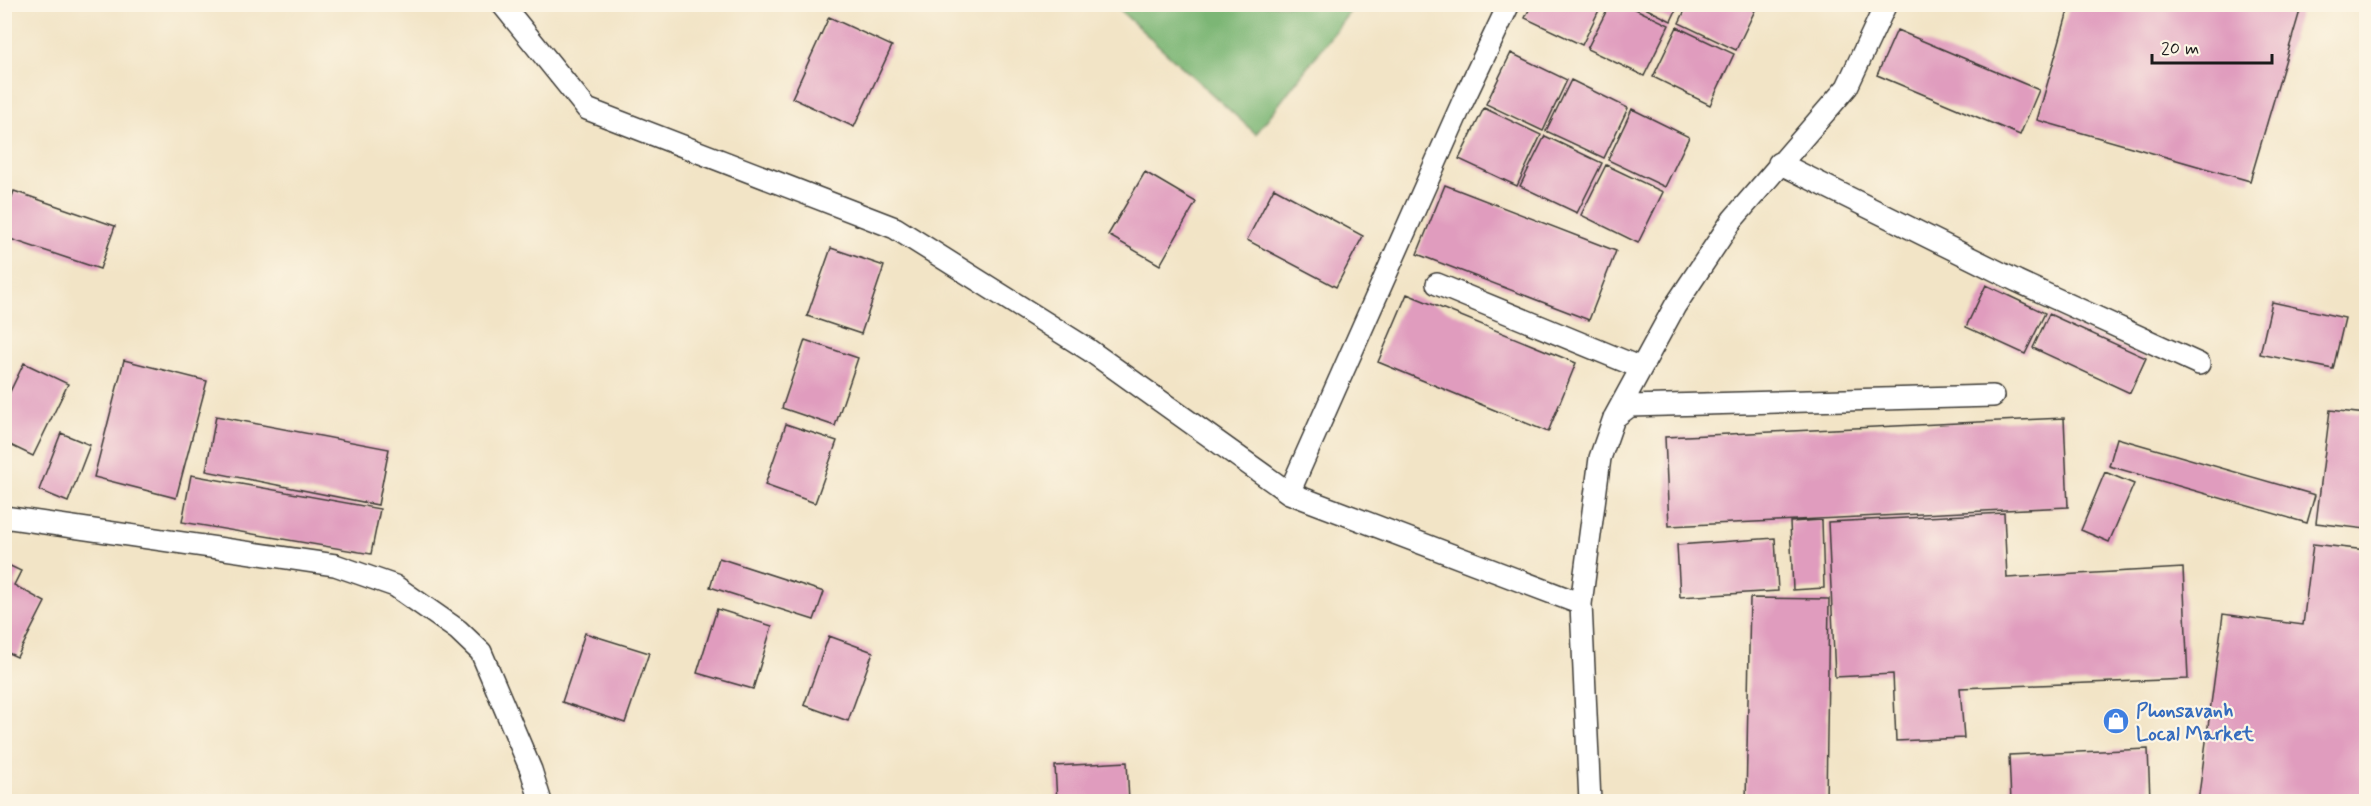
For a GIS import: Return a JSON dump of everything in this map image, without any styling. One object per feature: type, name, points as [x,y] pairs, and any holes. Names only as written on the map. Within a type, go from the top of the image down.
[{"type":"lane","points":[[502,4],[587,109],[896,228],[1089,350],[1289,493],[1581,604]]},
{"type":"lane","points":[[1289,493],[1463,101],[1509,4]]},
{"type":"lane","points":[[1590,801],[1581,604],[1600,458],[1614,417],[1675,306],[1733,219],[1779,162],[1847,87],[1886,4]]},
{"type":"lane","points":[[1779,162],[2017,281],[2199,364]]},
{"type":"lane","points":[[1437,284],[1641,368]]},
{"type":"lane","points":[[1614,417],[1630,406],[1993,396]]},
{"type":"lane","points":[[4,517],[335,565],[395,586],[458,630],[481,652],[531,771],[541,801]]},
{"type":"green space","points":[[1114,5],[1355,5],[1256,134]]},
{"type":"building","points":[[1532,4],[1602,4],[1582,45],[1525,18]]},
{"type":"building","points":[[1610,4],[1625,4],[1669,25],[1644,76],[1587,49]]},
{"type":"building","points":[[1637,4],[1679,4],[1671,21]]},
{"type":"building","points":[[1688,4],[1758,4],[1736,50],[1679,23]]},
{"type":"building","points":[[2070,4],[2302,4],[2250,181],[2037,120]]},
{"type":"building","points":[[829,17],[892,46],[854,127],[792,98]]},
{"type":"building","points":[[1677,27],[1734,54],[1710,105],[1653,77]]},
{"type":"building","points":[[1897,30],[2039,90],[2020,135],[1877,75]]},
{"type":"building","points":[[1511,53],[1567,80],[1543,131],[1486,104]]},
{"type":"building","points":[[1571,80],[1628,108],[1604,158],[1546,131]]},
{"type":"building","points":[[1484,108],[1541,135],[1517,186],[1459,159]]},
{"type":"building","points":[[1632,109],[1689,137],[1665,187],[1608,160]]},
{"type":"building","points":[[1545,136],[1602,163],[1577,213],[1520,186]]},
{"type":"building","points":[[1606,165],[1663,192],[1638,243],[1581,215]]},
{"type":"building","points":[[1145,172],[1196,202],[1160,265],[1108,235]]},
{"type":"building","points":[[1445,185],[1616,251],[1589,320],[1417,254]]},
{"type":"building","points":[[1274,188],[1363,236],[1336,287],[1247,240]]},
{"type":"building","points":[[14,191],[115,226],[100,269],[4,237],[4,219]]},
{"type":"building","points":[[831,248],[884,266],[861,334],[807,316]]},
{"type":"building","points":[[1986,285],[2045,313],[2025,354],[1966,327]]},
{"type":"building","points":[[1407,294],[1576,363],[1548,432],[1378,362]]},
{"type":"building","points":[[2272,302],[2345,318],[2333,369],[2260,354]]},
{"type":"building","points":[[2049,314],[2146,358],[2130,393],[2033,348]]},
{"type":"building","points":[[805,340],[858,358],[835,426],[782,408]]},
{"type":"building","points":[[124,360],[207,381],[176,498],[94,477]]},
{"type":"building","points":[[24,363],[68,384],[33,456],[4,442],[4,404]]},
{"type":"building","points":[[2330,410],[2366,414],[2366,529],[2316,523]]},
{"type":"building","points":[[216,416],[389,449],[378,505],[206,471]]},
{"type":"building","points":[[2064,418],[2068,507],[1669,526],[1665,437]]},
{"type":"building","points":[[786,424],[837,441],[815,503],[765,485]]},
{"type":"building","points":[[61,433],[90,445],[68,502],[39,490]]},
{"type":"building","points":[[2117,438],[2315,495],[2307,523],[2109,466]]},
{"type":"building","points":[[2105,472],[2134,484],[2109,542],[2081,530]]},
{"type":"building","points":[[191,475],[380,509],[371,554],[182,522]]},
{"type":"building","points":[[2004,513],[2007,578],[2183,568],[2188,679],[1960,688],[1964,738],[1896,741],[1893,674],[1835,677],[1828,522]]},
{"type":"building","points":[[1822,520],[1824,588],[1793,590],[1790,522]]},
{"type":"building","points":[[1775,538],[1778,591],[1680,597],[1677,545]]},
{"type":"building","points":[[2313,544],[2366,550],[2366,802],[2198,802],[2223,614],[2303,625]]},
{"type":"building","points":[[719,558],[824,592],[814,620],[710,587]]},
{"type":"building","points":[[4,563],[21,571],[14,585],[45,602],[17,657],[4,651]]},
{"type":"building","points":[[1750,598],[1829,599],[1826,802],[1746,802]]},
{"type":"building","points":[[717,609],[772,626],[753,689],[697,673]]},
{"type":"building","points":[[585,633],[649,653],[625,723],[562,702]]},
{"type":"building","points":[[829,636],[873,652],[848,721],[804,705]]},
{"type":"building","points":[[2148,749],[2150,799],[2011,802],[2009,755]]},
{"type":"building","points":[[1127,762],[1129,802],[1057,802],[1055,766]]},
{"type":"place","name":"Phonsavanh Local Market","points":[[2116,721]]}]
